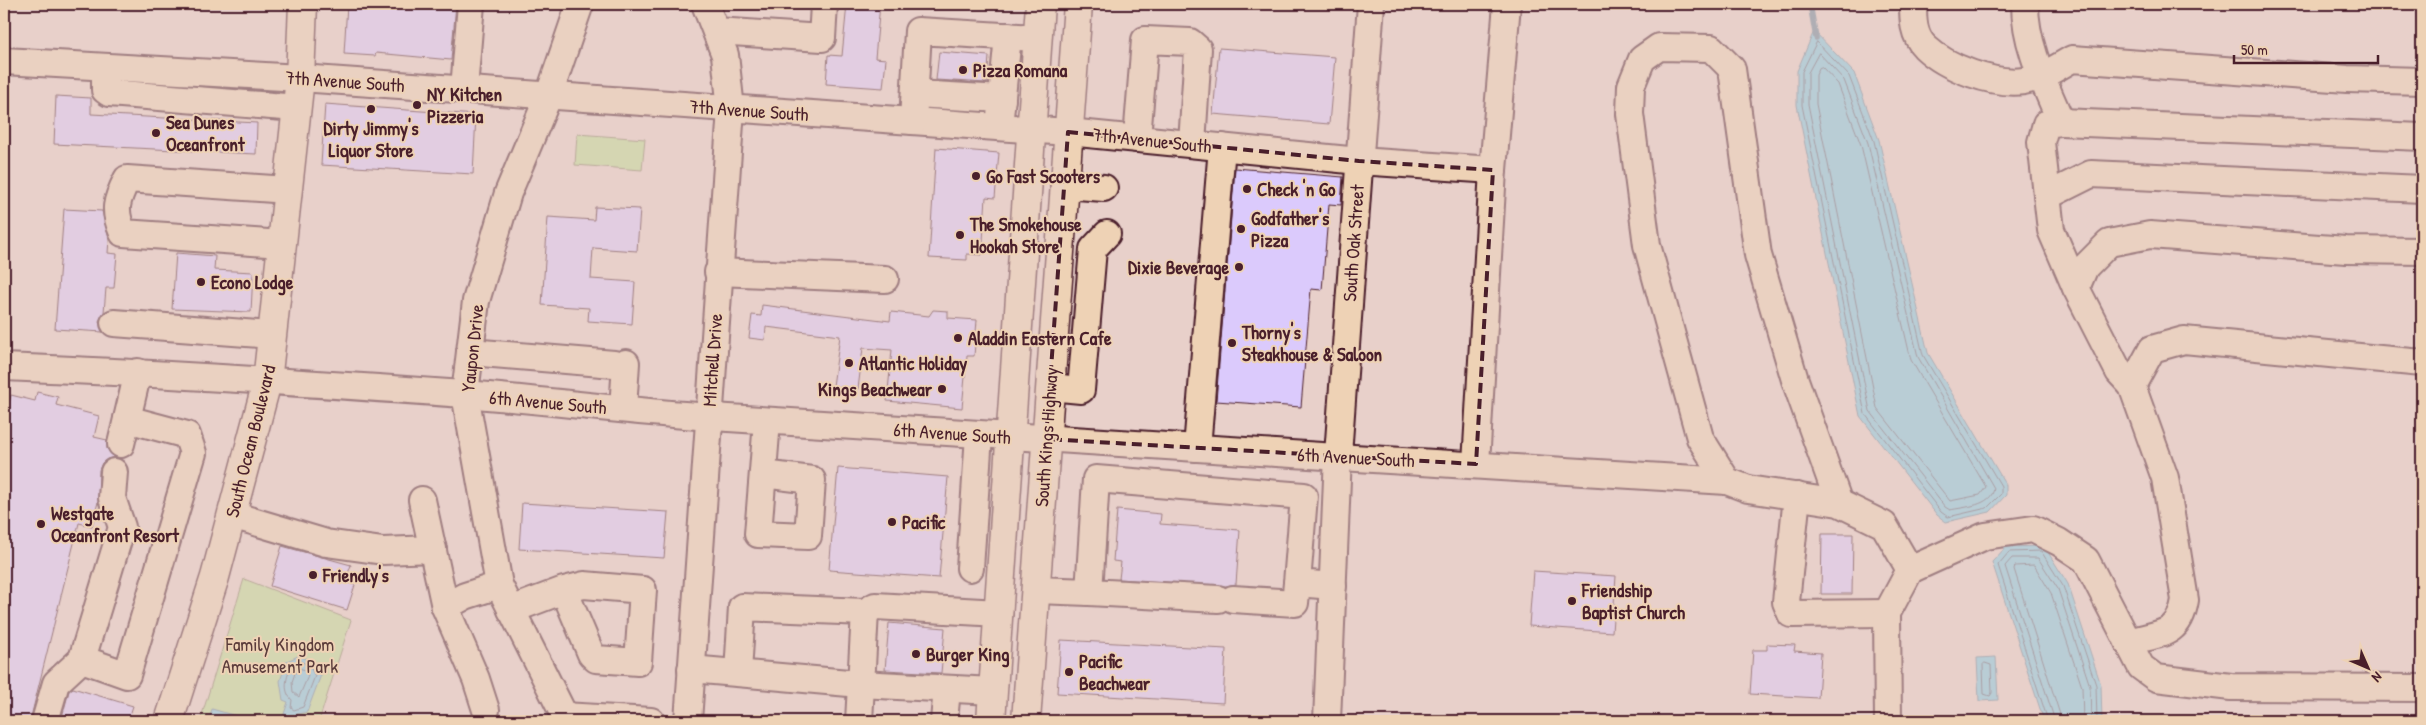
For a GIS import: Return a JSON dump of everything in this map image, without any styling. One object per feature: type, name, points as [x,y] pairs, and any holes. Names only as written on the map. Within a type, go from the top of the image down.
[{"type":"main road","name":"South Ocean Boulevard","points":[[170,721],[215,577],[267,382],[300,78],[303,4]]},
{"type":"main road","name":"South Kings Highway","points":[[991,721],[1040,4]]},
{"type":"main road","name":"South Kings Highway","points":[[1026,721],[1078,4]]},
{"type":"street","points":[[464,89],[471,4]]},
{"type":"street","name":"Yaupon Drive","points":[[565,719],[499,585],[464,394],[476,301],[508,192],[548,95],[580,4]]},
{"type":"street","name":"Mitchell Drive","points":[[688,721],[731,108],[725,55],[705,4]]},
{"type":"street","name":"South Oak Street","points":[[1327,721],[1338,455],[1371,4]]},
{"type":"street","points":[[1476,464],[1493,170],[1508,4]]},
{"type":"street","points":[[1912,4],[1914,28],[1924,46],[1956,67],[1990,80],[2022,81],[2042,77],[2072,59],[2347,79],[2422,81]]},
{"type":"street","points":[[2025,4],[2025,18],[2035,62],[2061,122]]},
{"type":"street","points":[[716,31],[822,38],[824,5]]},
{"type":"street","points":[[913,121],[918,31],[1037,38]]},
{"type":"street","points":[[999,127],[1008,36]]},
{"type":"street","points":[[1137,139],[1145,40],[1190,42],[1198,49],[1192,144]]},
{"type":"street","points":[[1727,481],[1700,438],[1647,245],[1630,114],[1631,86],[1642,59],[1659,47],[1711,48],[1732,69],[1758,255],[1794,380],[1839,503]]},
{"type":"street","name":"7th Avenue South","points":[[4,61],[300,78],[1068,132],[1359,161],[1493,170]]},
{"type":"street","points":[[105,67],[105,90],[109,93],[297,108]]},
{"type":"street","points":[[915,94],[1002,99]]},
{"type":"street","points":[[2128,642],[2172,629],[2182,617],[2185,600],[2166,478],[2132,386],[2119,372],[2076,288],[2051,230],[2041,142],[2046,124],[2061,122],[2422,137]]},
{"type":"street","points":[[1197,448],[1222,148]]},
{"type":"street","points":[[2048,196],[2091,174],[2422,189]]},
{"type":"street","points":[[282,244],[123,233],[116,217],[118,198],[126,179],[288,190]]},
{"type":"street","points":[[1064,185],[1104,188]]},
{"type":"street","points":[[1050,387],[1081,390],[1093,249],[1107,234]]},
{"type":"street","points":[[2076,288],[2085,267],[2109,243],[2150,235],[2346,250],[2422,251]]},
{"type":"street","points":[[718,272],[885,279]]},
{"type":"street","points":[[114,323],[272,335]]},
{"type":"street","points":[[2132,386],[2152,349],[2184,340],[2422,363]]},
{"type":"street","points":[[470,352],[620,363],[624,409]]},
{"type":"street","name":"6th Avenue South","points":[[4,367],[138,372],[464,394],[708,417],[1011,438],[1338,455],[1727,481],[1748,489],[1839,503],[1884,525],[1910,570]]},
{"type":"street","points":[[82,659],[127,675],[194,453],[187,436],[124,431],[138,372]]},
{"type":"street","points":[[763,474],[767,421]]},
{"type":"street","points":[[970,568],[979,435]]},
{"type":"street","points":[[1251,492],[1254,451]]},
{"type":"street","points":[[45,721],[56,683],[82,659],[122,528],[112,498],[114,472]]},
{"type":"street","points":[[975,479],[1007,484]]},
{"type":"street","points":[[1036,590],[1295,602],[1304,496],[1096,479],[1089,592]]},
{"type":"street","points":[[1797,496],[1786,602],[1791,614],[1887,613]]},
{"type":"street","points":[[422,500],[445,607],[476,680],[486,710]]},
{"type":"street","points":[[232,515],[326,544],[383,551],[433,550]]},
{"type":"street","points":[[1888,721],[1887,613],[1910,570],[1985,536],[2033,529],[2059,542],[2086,560],[2141,667],[2156,678],[2231,686],[2422,688]]},
{"type":"street","points":[[971,539],[1004,542]]},
{"type":"street","points":[[1297,583],[1333,586]]},
{"type":"street","points":[[445,607],[465,596],[474,595],[499,585]]},
{"type":"street","points":[[511,610],[564,590]]},
{"type":"street","points":[[738,673],[742,607],[865,612],[875,606],[999,613]]},
{"type":"street","points":[[859,721],[865,612]]},
{"type":"street","points":[[691,669],[860,684],[993,691]]},
{"type":"street","points":[[944,721],[947,689]]},
{"type":"street","points":[[565,719],[651,721]]},
{"type":"highlighted area","points":[[1068,132],[1359,161],[1493,170],[1476,464],[1046,439]]},
{"type":"green space","points":[[577,134],[645,139],[642,170],[575,165]]},
{"type":"green space","name":"Family Kingdom Amusement Park","points":[[244,579],[351,620],[319,721],[200,721]]},
{"type":"water","points":[[1814,31],[1854,73],[1879,140],[1928,353],[2006,485],[2006,495],[1990,512],[1946,522],[1937,515],[1860,416],[1797,105],[1797,71]]},
{"type":"water","points":[[2044,546],[2068,584],[2101,685],[2102,721],[2044,721],[1992,562],[2006,547]]},
{"type":"water","points":[[298,656],[313,661],[321,675],[307,712],[283,717],[288,702],[283,700],[280,681],[287,661]]},
{"type":"water","points":[[1996,657],[1998,700],[1979,701],[1977,658]]},
{"type":"water","points":[[212,709],[243,718],[243,721],[209,721]]},
{"type":"building","points":[[347,4],[456,4],[451,60],[376,53],[375,56],[344,54]]},
{"type":"building","points":[[847,4],[880,4],[875,58],[886,59],[883,88],[826,84],[828,55],[842,56]]},
{"type":"building","points":[[1219,48],[1335,57],[1329,124],[1213,114]]},
{"type":"building","name":"Pizza Romana","points":[[939,52],[989,56],[987,83],[936,80]]},
{"type":"building","name":"Sea Dunes Oceanfront","points":[[56,96],[91,98],[91,114],[257,123],[256,154],[54,144]]},
{"type":"building","points":[[325,104],[476,115],[473,174],[321,165]]},
{"type":"building","points":[[936,148],[999,153],[995,198],[986,197],[982,255],[967,254],[967,260],[929,258]]},
{"type":"building","points":[[1235,168],[1343,177],[1341,205],[1329,204],[1322,290],[1311,289],[1301,407],[1216,401]]},
{"type":"building","points":[[595,207],[640,209],[637,251],[593,248],[591,279],[635,282],[632,324],[588,321],[589,308],[542,305],[548,217],[594,220]]},
{"type":"building","points":[[64,209],[102,211],[109,239],[108,253],[117,254],[114,288],[106,288],[104,312],[99,321],[103,332],[55,329]]},
{"type":"building","points":[[176,253],[215,256],[214,270],[253,272],[251,312],[172,309]]},
{"type":"building","points":[[762,305],[890,321],[891,312],[929,316],[933,310],[948,311],[948,318],[977,320],[974,356],[967,356],[962,408],[887,401],[892,350],[863,348],[858,389],[833,386],[840,336],[766,327],[765,340],[749,338],[752,315],[761,316]]},
{"type":"building","name":"Westgate Oceanfront Resort","points":[[37,392],[58,397],[56,405],[99,416],[94,437],[107,440],[107,449],[115,457],[107,459],[102,463],[99,470],[98,502],[92,526],[79,523],[30,721],[4,721],[4,423],[11,395],[35,401]]},
{"type":"building","points":[[838,468],[948,477],[939,578],[829,570]]},
{"type":"building","points":[[522,503],[668,512],[664,558],[519,549]]},
{"type":"building","points":[[1117,510],[1161,514],[1160,524],[1240,530],[1236,584],[1226,586],[1119,579],[1121,562],[1113,561]]},
{"type":"building","points":[[1822,534],[1853,534],[1852,594],[1821,594]]},
{"type":"building","points":[[282,546],[351,565],[345,582],[355,585],[347,610],[270,586]]},
{"type":"building","name":"Friendship Baptist Church","points":[[1533,571],[1616,576],[1612,632],[1529,626]]},
{"type":"building","points":[[889,623],[945,628],[941,673],[885,670]]},
{"type":"building","points":[[1061,640],[1226,649],[1223,703],[1057,693]]},
{"type":"building","points":[[1767,644],[1795,645],[1794,651],[1821,653],[1818,698],[1750,694],[1753,650],[1767,650]]},
{"type":"building","points":[[73,688],[133,706],[128,721],[61,721],[69,691]]},
{"type":"waterway","points":[[1810,4],[1816,38]]},
{"type":"place","name":"Pizza Romana","points":[[963,70]]},
{"type":"place","name":"NY Kitchen Pizzeria","points":[[417,105]]},
{"type":"place","name":"Dirty Jimmy's Liquor Store","points":[[371,109]]},
{"type":"place","name":"Sea Dunes Oceanfront","points":[[156,133]]},
{"type":"place","name":"Go Fast Scooters","points":[[976,176]]},
{"type":"place","name":"Check 'n Go","points":[[1247,189]]},
{"type":"place","name":"Godfather's Pizza","points":[[1241,229]]},
{"type":"place","name":"The Smokehouse Hookah Store","points":[[960,235]]},
{"type":"place","name":"Dixie Beverage","points":[[1239,267]]},
{"type":"place","name":"Econo Lodge","points":[[201,282]]},
{"type":"place","name":"Aladdin Eastern Cafe","points":[[958,338]]},
{"type":"place","name":"Thorny's Steakhouse & Saloon","points":[[1232,343]]},
{"type":"place","name":"Atlantic Holiday","points":[[849,363]]},
{"type":"place","name":"Kings Beachwear","points":[[942,389]]},
{"type":"place","name":"Pacific","points":[[892,522]]},
{"type":"place","name":"Westgate Oceanfront Resort","points":[[41,524]]},
{"type":"place","name":"Friendly's","points":[[313,575]]},
{"type":"place","name":"Friendship Baptist Church","points":[[1572,601]]},
{"type":"place","name":"Burger King","points":[[916,654]]},
{"type":"place","name":"Pacific Beachwear","points":[[1069,672]]}]
